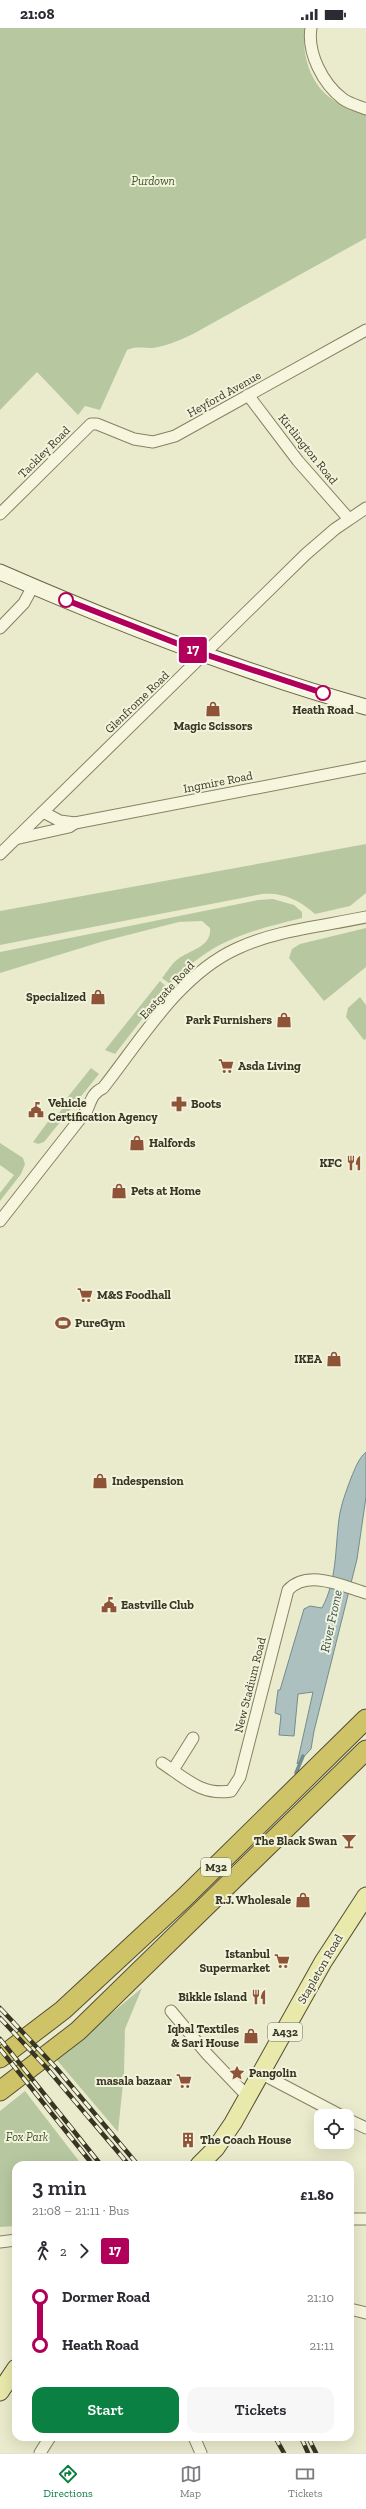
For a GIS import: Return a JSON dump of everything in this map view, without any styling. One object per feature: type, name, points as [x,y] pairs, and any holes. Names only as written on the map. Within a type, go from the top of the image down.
[{"type":"highway","name":"M32","points":[[0,2058],[63,2010],[185,1897],[366,1719]]},
{"type":"highway","name":"M32","points":[[0,2092],[78,2031],[366,1750]]},
{"type":"main road","points":[[0,572],[123,624],[204,654],[366,707]]},
{"type":"main road","name":"Stapleton Road","points":[[203,2161],[216,2148],[249,2098],[326,1956],[366,1896]]},
{"type":"main road","points":[[0,2392],[12,2374]]},
{"type":"street","points":[[311,28],[313,53],[331,88],[344,100],[366,109]]},
{"type":"street","name":"Heyford Avenue","points":[[89,426],[97,424],[134,439],[153,442],[175,436],[366,330]]},
{"type":"street","name":"Kirtlington Road","points":[[248,395],[298,461],[349,519]]},
{"type":"street","name":"Tackley Road","points":[[0,514],[89,426]]},
{"type":"street","name":"Glenfrome Road","points":[[0,854],[306,554],[349,519],[366,508]]},
{"type":"street","points":[[0,628],[24,603],[33,586]]},
{"type":"street","name":"Ingmire Road","points":[[43,812],[60,821],[75,823],[366,768]]},
{"type":"street","name":"Ingmire Road","points":[[15,839],[69,827],[75,823]]},
{"type":"street","name":"Eastgate Road","points":[[0,1221],[88,1109],[94,1107],[103,1095],[103,1088],[167,1007],[210,964],[236,948],[257,941],[366,917]]},
{"type":"street","name":"New Stadium Road","points":[[162,1763],[200,1789],[217,1793],[231,1791],[240,1777],[286,1593],[294,1584],[303,1580],[324,1581],[366,1593]]},
{"type":"street","points":[[173,1770],[193,1738]]},
{"type":"street","points":[[171,2011],[207,2054],[249,2098]]},
{"type":"street","points":[[262,2074],[329,2109]]},
{"type":"street","points":[[354,2122],[366,2128]]},
{"type":"street","points":[[354,2219],[366,2219]]},
{"type":"street","points":[[0,2242],[12,2240]]},
{"type":"street","points":[[354,2310],[366,2312]]},
{"type":"street","points":[[40,2453],[48,2441]]},
{"type":"street","points":[[196,2441],[200,2453]]},
{"type":"green space","name":"Purdown","points":[[0,28],[305,28],[304,48],[306,57],[313,77],[318,85],[324,93],[336,102],[366,115],[366,238],[193,334],[158,347],[127,350],[100,410],[85,406],[78,415],[37,372],[0,410]]},
{"type":"green space","points":[[366,844],[366,893],[350,906],[315,914],[297,901],[290,898],[277,894],[262,894],[0,945],[0,911]]},
{"type":"green space","points":[[273,899],[294,905],[302,912],[302,918],[263,928],[230,940],[215,948],[185,969],[170,984],[162,978],[172,965],[178,959],[204,944],[208,940],[210,928],[202,921],[179,922],[104,941],[0,973],[0,952],[258,900]]},
{"type":"green space","points":[[366,928],[366,967],[324,1001],[289,958],[292,949],[300,944]]},
{"type":"green space","points":[[160,981],[167,987],[115,1054],[105,1050]]},
{"type":"green space","points":[[360,997],[366,1005],[366,1039],[364,1040],[346,1017],[348,1008]]},
{"type":"green space","points":[[91,1068],[99,1074],[44,1142],[38,1144],[33,1142],[50,1119],[53,1121],[69,1100],[67,1098]]},
{"type":"green space","points":[[0,1143],[23,1158],[25,1164],[21,1174],[0,1201],[0,1193],[14,1175],[0,1165]]},
{"type":"green space","points":[[142,1988],[125,2029],[124,2074],[118,2132],[56,2059]]},
{"type":"green space","name":"Fox Park","points":[[25,2091],[79,2161],[12,2161],[12,2226],[0,2227],[0,2111]]},
{"type":"water","points":[[366,1452],[366,1497],[357,1559],[314,1731],[311,1749],[297,1764],[313,1692],[298,1694],[294,1736],[279,1735],[281,1715],[275,1713],[278,1690],[280,1690],[304,1609],[310,1606],[322,1608],[327,1597],[335,1565],[342,1503],[355,1468]]},
{"type":"waterway","name":"River Frome","points":[[296,1773],[303,1756]]},
{"type":"railway","points":[[0,2008],[58,2070],[135,2161]]},
{"type":"railway","points":[[0,2018],[45,2066],[126,2161]]},
{"type":"railway","points":[[0,2039],[98,2161]]},
{"type":"railway","points":[[0,2049],[90,2161]]},
{"type":"railway","points":[[277,2441],[284,2453]]},
{"type":"railway","points":[[303,2441],[308,2453]]},
{"type":"railway","points":[[310,2441],[316,2453]]},
{"type":"bus line","name":"17","points":[[66,600],[123,624],[204,654],[323,693]]},
{"type":"place","name":"Heath Road","points":[[323,693]]},
{"type":"place","name":"Magic Scissors","points":[[213,709]]},
{"type":"place","name":"Specialized","points":[[98,997]]},
{"type":"place","name":"Park Furnishers","points":[[284,1020]]},
{"type":"place","name":"Asda Living","points":[[226,1066]]},
{"type":"place","name":"Boots","points":[[179,1104]]},
{"type":"place","name":"Vehicle Certification Agency","points":[[36,1110]]},
{"type":"place","name":"Halfords","points":[[137,1143]]},
{"type":"place","name":"KFC","points":[[354,1163]]},
{"type":"place","name":"Pets at Home","points":[[119,1191]]},
{"type":"place","name":"M&S Foodhall","points":[[85,1295]]},
{"type":"place","name":"PureGym","points":[[63,1323]]},
{"type":"place","name":"IKEA","points":[[334,1359]]},
{"type":"place","name":"Indespension","points":[[100,1481]]},
{"type":"place","name":"Eastville Club","points":[[109,1605]]},
{"type":"place","name":"The Black Swan","points":[[349,1841]]},
{"type":"place","name":"R.J. Wholesale","points":[[303,1900]]},
{"type":"place","name":"Istanbul Supermarket","points":[[282,1961]]},
{"type":"place","name":"Bikkle Island","points":[[259,1997]]},
{"type":"place","name":"Iqbal Textiles & Sari House","points":[[251,2036]]},
{"type":"place","name":"Pangolin","points":[[237,2073]]},
{"type":"place","name":"masala bazaar","points":[[184,2081]]},
{"type":"place","name":"The Coach House","points":[[188,2140]]}]
